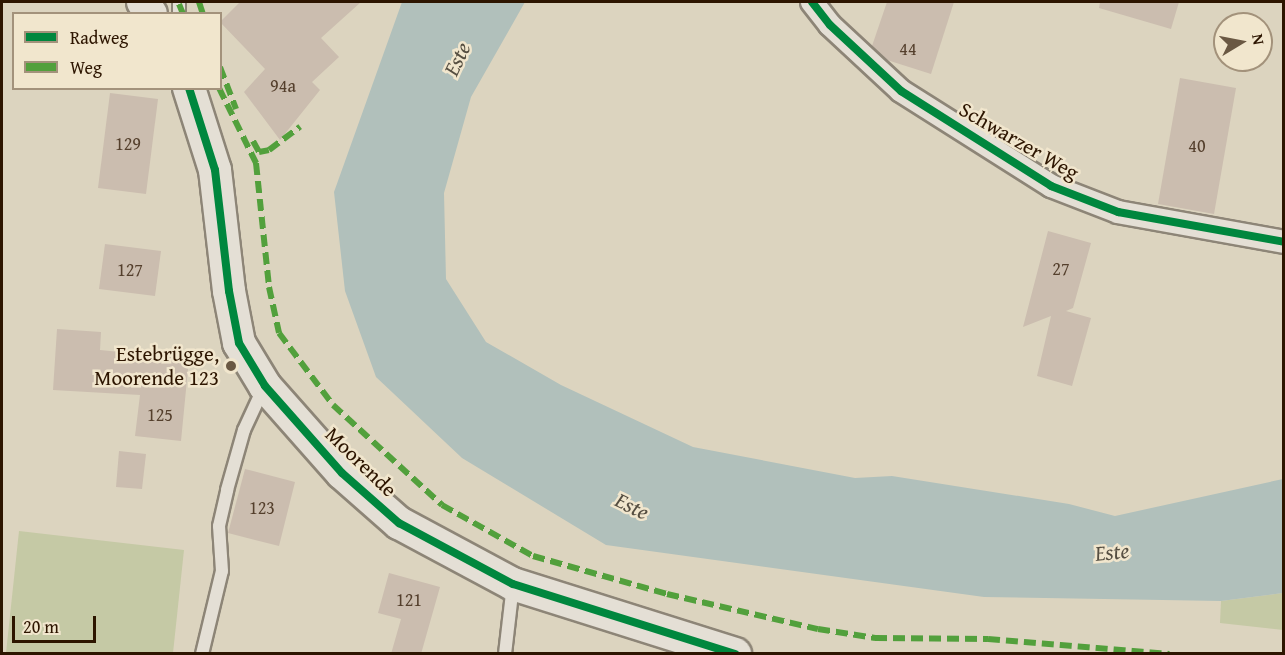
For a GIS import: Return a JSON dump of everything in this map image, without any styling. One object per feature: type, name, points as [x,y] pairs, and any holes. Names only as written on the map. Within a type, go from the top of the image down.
[{"type":"street","name":"Schwarzer Weg","points":[[812,2],[830,25],[901,91],[1051,186],[1118,212],[1284,242]]},
{"type":"street","name":"Moorende","points":[[190,90],[215,170],[227,281],[239,344],[265,386],[342,473],[399,523],[513,584],[735,654]]},
{"type":"lane","points":[[202,654],[222,571],[219,526],[226,490],[244,430],[265,386]]},
{"type":"lane","points":[[505,654],[513,584]]},
{"type":"green space","points":[[19,531],[184,550],[173,653],[6,653]]},
{"type":"green space","points":[[1283,593],[1283,630],[1220,623],[1221,601]]},
{"type":"water","name":"Este","points":[[402,2],[525,2],[471,97],[444,193],[446,279],[486,342],[561,385],[693,447],[855,478],[892,476],[1069,504],[1115,516],[1283,479],[1283,593],[1221,601],[984,597],[606,545],[462,458],[376,377],[345,291],[334,192]]},
{"type":"building","points":[[240,2],[361,2],[321,38],[339,57],[312,82],[320,90],[280,140],[244,92],[265,69],[222,24],[222,20]]},
{"type":"building","points":[[887,2],[954,2],[931,74],[887,60],[872,46]]},
{"type":"building","points":[[1100,2],[1179,2],[1171,29],[1099,8]]},
{"type":"building","points":[[1180,78],[1236,88],[1214,214],[1158,204]]},
{"type":"building","points":[[110,93],[158,99],[146,194],[98,188]]},
{"type":"building","points":[[1048,231],[1091,243],[1073,308],[1066,311],[1091,318],[1072,386],[1037,376],[1051,316],[1023,327]]},
{"type":"building","points":[[105,244],[161,251],[155,296],[99,289]]},
{"type":"building","points":[[57,329],[101,332],[100,350],[189,359],[181,441],[135,436],[140,395],[53,390]]},
{"type":"building","points":[[119,451],[146,454],[142,489],[116,487]]},
{"type":"building","points":[[245,469],[295,482],[279,546],[228,533]]},
{"type":"building","points":[[389,573],[440,587],[421,654],[391,654],[401,619],[378,613]]},
{"type":"marked path","points":[[199,2],[202,12]]},
{"type":"marked path","points":[[179,4],[182,12]]},
{"type":"marked path","points":[[222,72],[236,109]]},
{"type":"marked path","points":[[220,90],[256,163],[269,287],[279,333],[333,405],[442,505],[533,556],[667,594],[818,629],[875,638],[988,639],[1169,654]]},
{"type":"marked path","points":[[253,141],[259,152],[269,150],[300,127]]},
{"type":"cycle path","points":[[812,2],[830,25],[901,91],[1051,186],[1118,212],[1284,242]]},
{"type":"cycle path","points":[[190,90],[215,170],[229,291],[239,343],[265,386],[342,473],[399,523],[513,584],[735,654]]},
{"type":"place","name":"Estebrügge, Moorende 123","points":[[231,366]]}]
